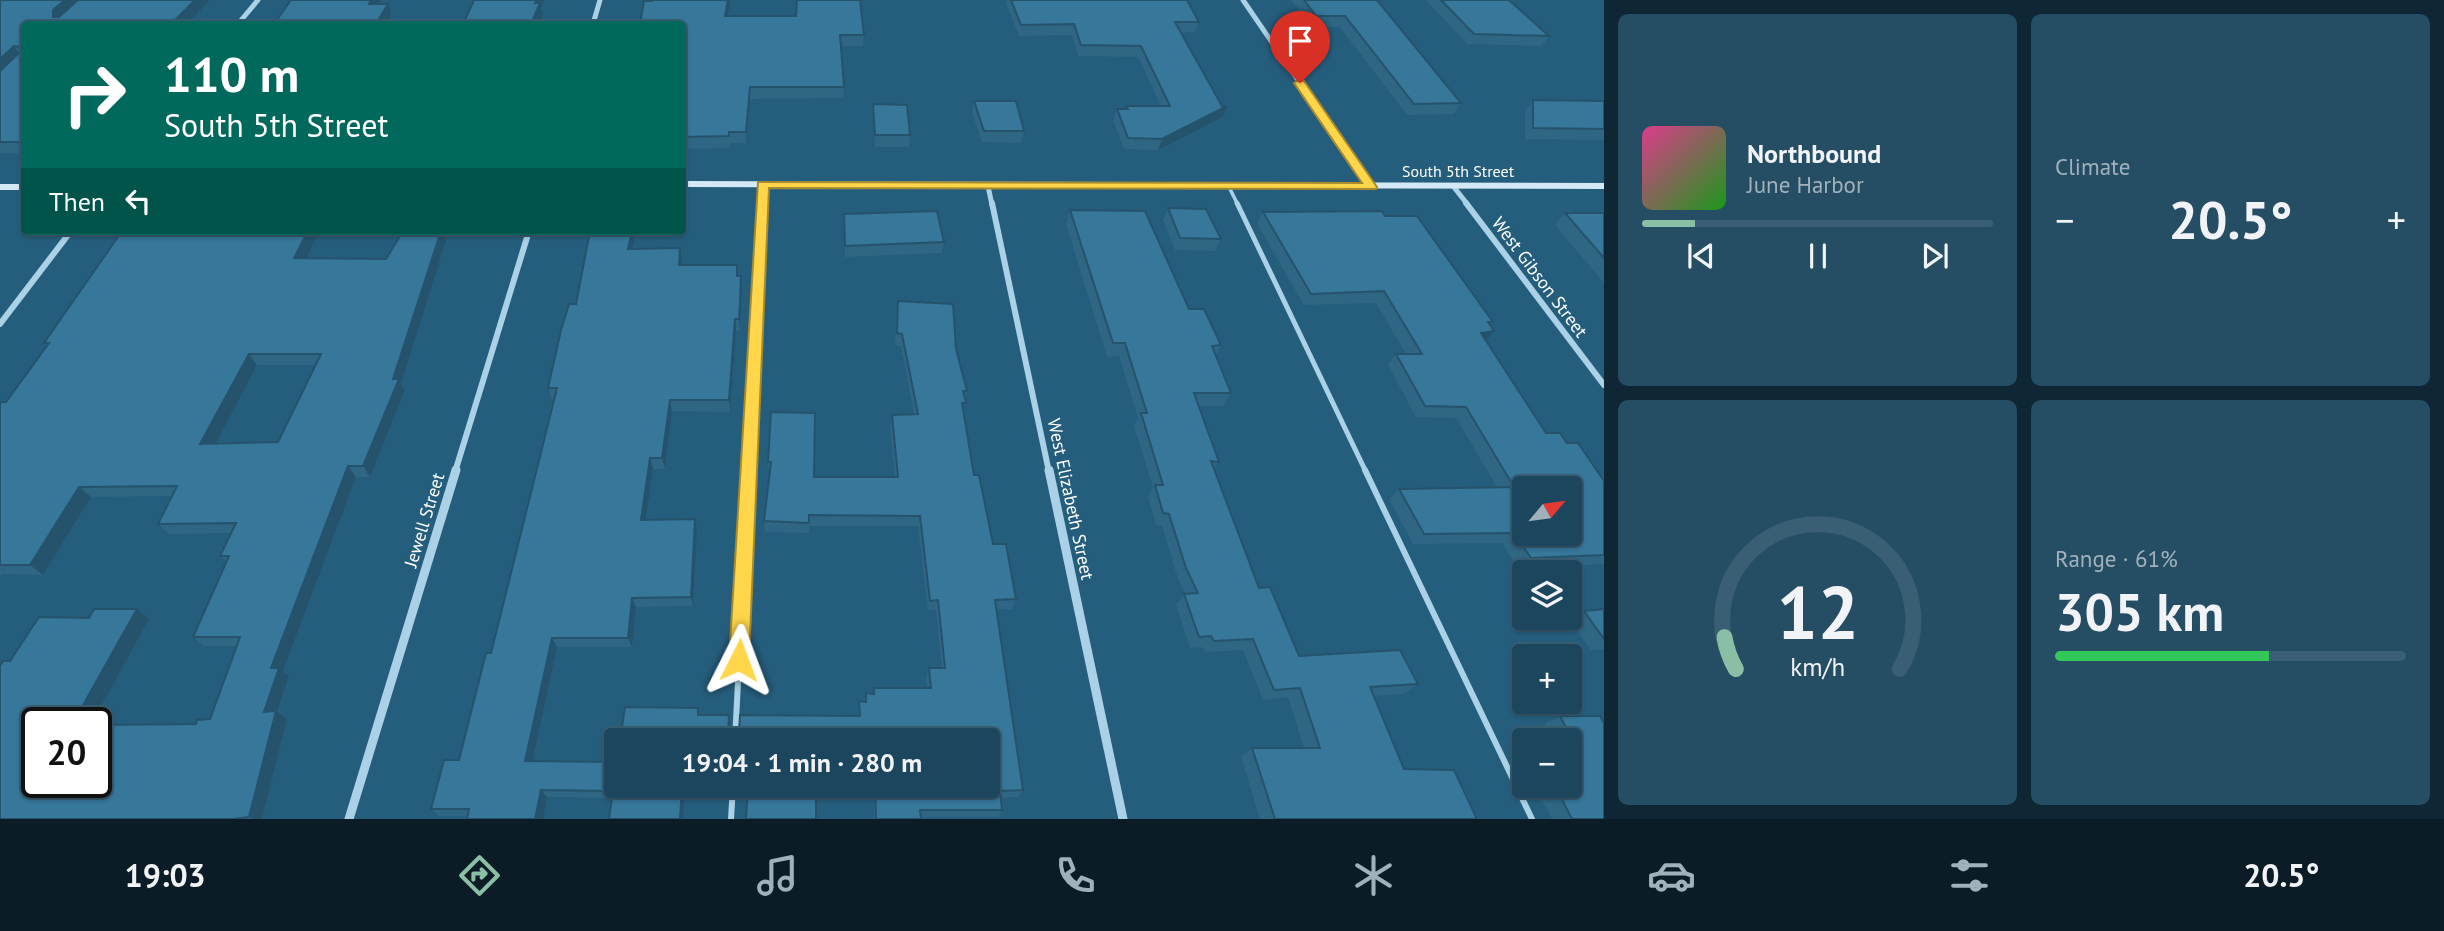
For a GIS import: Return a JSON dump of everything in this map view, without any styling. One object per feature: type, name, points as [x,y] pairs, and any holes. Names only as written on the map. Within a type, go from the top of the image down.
[{"type":"street","points":[[240,21],[258,0]]},
{"type":"street","points":[[594,21],[600,0]]},
{"type":"street","points":[[1243,0],[1371,187]]},
{"type":"street","name":"South 5th Street","points":[[686,184],[1604,186]]},
{"type":"street","name":"West Elizabeth Street","points":[[988,186],[1124,819]]},
{"type":"street","points":[[0,187],[21,187]]},
{"type":"street","name":"West Gibson Street","points":[[1453,187],[1604,385]]},
{"type":"street","points":[[0,324],[68,235]]},
{"type":"street","name":"Jewell Street","points":[[349,819],[528,235]]},
{"type":"lane","points":[[736,728],[763,184]]},
{"type":"lane","points":[[1229,187],[1532,819]]},
{"type":"lane","points":[[731,819],[732,798]]},
{"type":"building","points":[[0,0],[65,0],[53,10],[53,17],[59,17],[78,0],[195,0],[174,21],[21,21],[21,142],[0,142],[0,71],[20,52],[20,47],[14,46],[0,59]]},
{"type":"building","points":[[291,0],[371,0],[369,4],[388,4],[378,21],[276,21]]},
{"type":"building","points":[[474,0],[537,0],[535,3],[540,3],[532,21],[464,21]]},
{"type":"building","points":[[728,0],[725,16],[796,16],[797,0],[860,0],[864,35],[840,35],[844,87],[750,87],[746,132],[729,132],[729,136],[686,137],[686,21],[641,21],[644,1]]},
{"type":"building","points":[[1011,0],[1187,0],[1199,22],[1175,22],[1222,106],[1227,106],[1162,139],[1128,138],[1117,109],[1128,109],[1126,106],[1170,106],[1141,46],[1081,45],[1074,24],[1021,25]]},
{"type":"building","points":[[1304,0],[1377,0],[1461,103],[1414,104],[1345,16],[1316,16]]},
{"type":"building","points":[[1441,0],[1509,0],[1549,36],[1474,34]]},
{"type":"building","points":[[1533,100],[1604,101],[1604,129],[1533,128]]},
{"type":"building","points":[[974,101],[1016,101],[1024,131],[984,131]]},
{"type":"building","points":[[873,104],[907,105],[910,135],[875,135]]},
{"type":"building","points":[[1168,208],[1206,209],[1221,239],[1180,238]]},
{"type":"building","points":[[1070,210],[1145,211],[1189,309],[1204,309],[1221,345],[1212,346],[1231,393],[1194,393],[1219,462],[1211,461],[1259,588],[1270,587],[1299,656],[1400,650],[1418,684],[1370,687],[1404,769],[1454,770],[1477,819],[1275,819],[1252,748],[1320,748],[1300,688],[1274,690],[1253,639],[1214,641],[1211,636],[1199,637],[1184,594],[1198,593],[1186,568],[1169,514],[1163,513],[1155,485],[1163,485],[1141,413],[1147,413],[1125,343],[1113,343]]},
{"type":"building","points":[[937,211],[944,242],[845,246],[844,214]]},
{"type":"building","points":[[1382,211],[1385,216],[1417,216],[1493,322],[1488,322],[1494,331],[1481,333],[1546,433],[1560,433],[1567,443],[1578,443],[1604,481],[1604,555],[1531,558],[1523,546],[1582,546],[1582,476],[1512,476],[1512,484],[1466,407],[1425,406],[1396,354],[1422,354],[1384,291],[1311,294],[1263,212]]},
{"type":"building","points":[[1565,213],[1604,213],[1604,258]]},
{"type":"building","points":[[119,235],[306,235],[294,258],[386,259],[401,235],[440,235],[393,379],[399,379],[363,466],[348,466],[271,668],[279,668],[264,712],[276,711],[249,817],[0,819],[0,666],[3,661],[10,661],[39,617],[89,618],[94,609],[137,609],[82,707],[21,707],[21,798],[112,798],[112,725],[196,724],[197,720],[210,719],[240,637],[193,637],[229,556],[220,556],[236,523],[158,524],[177,486],[79,487],[30,565],[0,565],[0,402],[6,402],[49,343],[44,343]],"holes":[[[249,354],[321,354],[278,442],[200,444]]]},
{"type":"building","points":[[589,235],[631,235],[628,249],[680,248],[679,265],[737,265],[737,276],[741,276],[739,319],[735,319],[729,400],[670,400],[662,458],[650,458],[641,520],[695,519],[691,597],[632,598],[628,638],[552,638],[525,761],[604,762],[604,791],[541,790],[535,819],[467,819],[469,809],[431,809],[444,760],[459,760],[486,653],[491,653],[557,388],[548,388],[569,304],[576,304]]},
{"type":"building","points":[[898,301],[953,304],[956,349],[967,391],[963,391],[966,403],[962,403],[974,475],[979,475],[993,544],[1006,544],[1016,599],[995,600],[1023,790],[1000,791],[1000,728],[739,728],[740,715],[860,716],[859,701],[866,702],[866,693],[874,694],[874,688],[931,688],[929,668],[945,668],[938,600],[930,601],[920,516],[809,515],[809,523],[764,521],[771,462],[768,462],[771,412],[815,413],[814,477],[898,477],[892,415],[918,414],[902,334],[897,333]]},
{"type":"building","points":[[1512,487],[1512,533],[1424,534],[1399,489]]},
{"type":"building","points":[[1604,609],[1604,639],[1584,611]]},
{"type":"building","points":[[625,707],[698,708],[698,715],[729,715],[728,728],[622,728]]},
{"type":"building","points":[[1560,716],[1600,716],[1604,723],[1604,819],[1572,819],[1561,798],[1582,798],[1582,728],[1566,728]]},
{"type":"building","points":[[1000,791],[1002,810],[920,810],[921,819],[876,819],[875,798],[1000,798]]},
{"type":"building","points":[[612,798],[681,798],[680,819],[609,819]]},
{"type":"building","points":[[747,798],[816,798],[816,819],[746,819]]},
{"type":"route","points":[[739,660],[763,184],[1371,187],[1300,83]]}]
